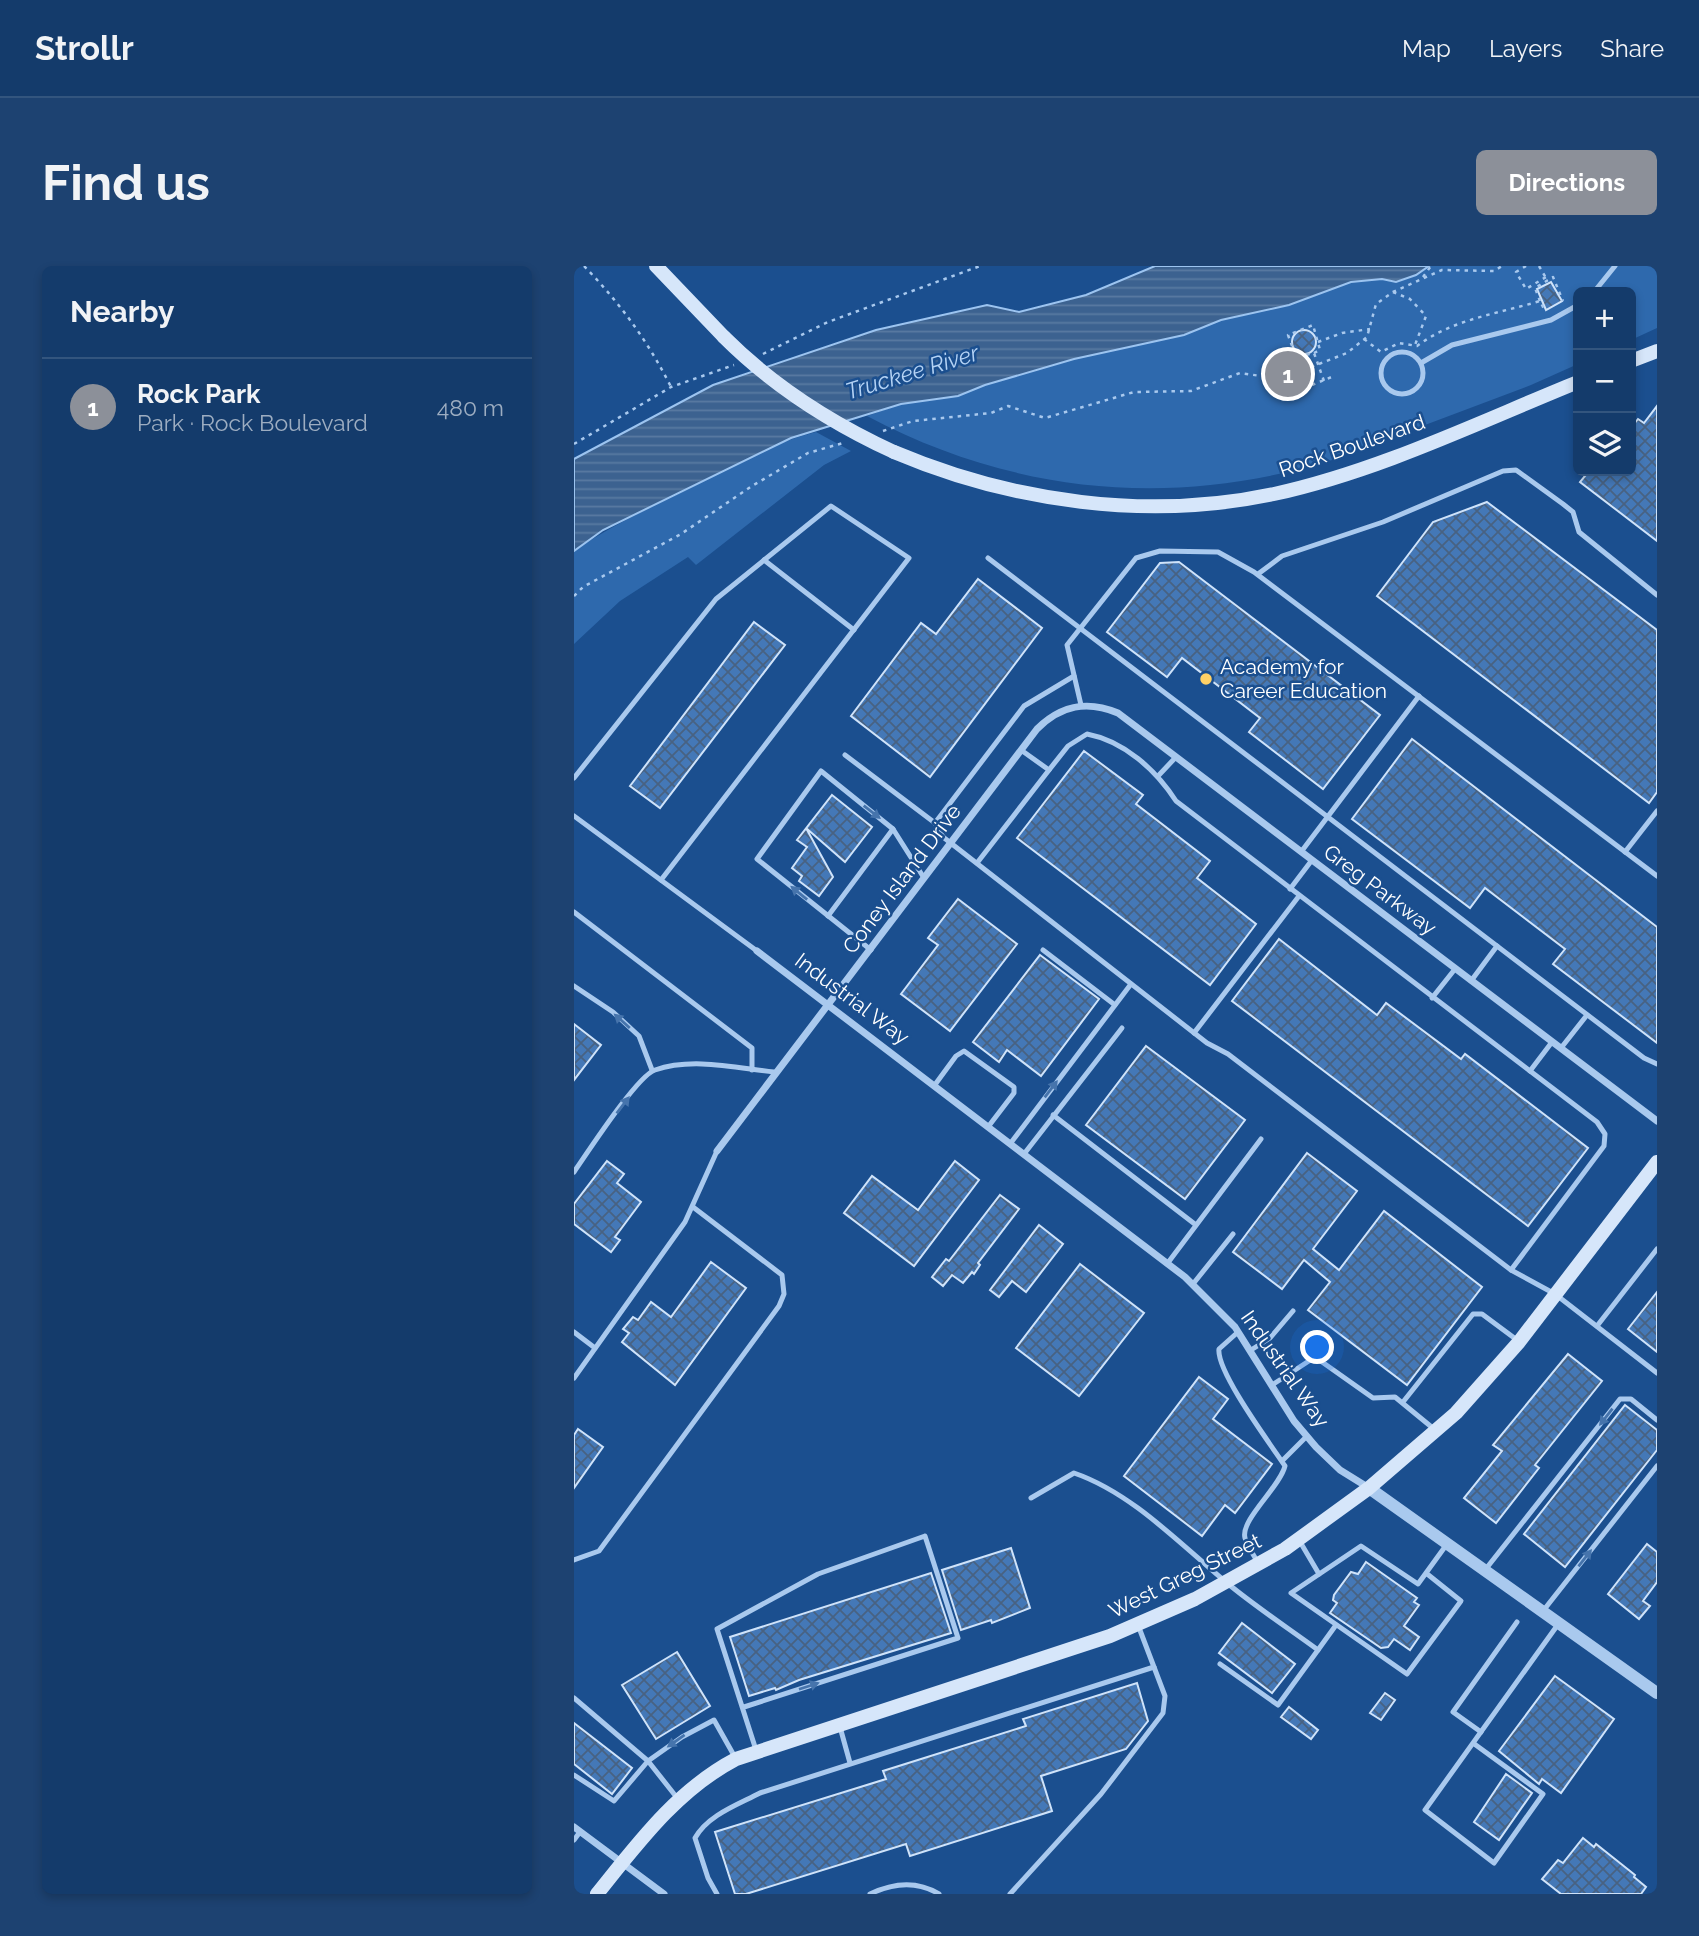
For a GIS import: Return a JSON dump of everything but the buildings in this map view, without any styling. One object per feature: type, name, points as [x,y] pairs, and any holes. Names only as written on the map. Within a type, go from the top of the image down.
[{"type":"main road","name":"Rock Boulevard","points":[[656,266],[724,337],[765,374],[810,406],[894,452],[980,482],[1068,500],[1168,506],[1237,500],[1307,486],[1369,466],[1573,384]]},
{"type":"main road","points":[[1636,359],[1657,351]]},
{"type":"main road","name":"West Greg Street","points":[[597,1894],[678,1799],[702,1778],[736,1759],[756,1750],[1074,1649],[1138,1625],[1226,1583],[1299,1540],[1369,1488],[1436,1431],[1519,1342],[1657,1162]]},
{"type":"street","name":"Coney Island Drive","points":[[717,1151],[774,1072],[830,1006],[1021,750],[1047,719],[1078,706]]},
{"type":"street","name":"Greg Parkway","points":[[1078,706],[1102,707],[1118,713],[1657,1121]]},
{"type":"street","name":"Industrial Way","points":[[757,951],[1193,1284],[1238,1332],[1307,1436],[1340,1469],[1657,1693]]},
{"type":"street","points":[[577,1829],[664,1894]]},
{"type":"lane","points":[[1598,287],[1615,266]]},
{"type":"lane","points":[[1421,363],[1452,345],[1551,320],[1573,307]]},
{"type":"lane","points":[[1410,354],[1421,363],[1421,383],[1412,392],[1398,394],[1383,382],[1382,368],[1390,356],[1410,354]]},
{"type":"lane","points":[[1258,574],[1282,556],[1393,518],[1503,471],[1517,470],[1573,512],[1579,532],[1657,595]]},
{"type":"lane","points":[[574,778],[716,599],[831,506],[909,558],[660,880]]},
{"type":"lane","points":[[1078,706],[1067,645],[1136,558],[1160,551],[1218,552],[1258,574],[1657,876]]},
{"type":"lane","points":[[988,558],[1587,1015],[1644,1058],[1657,1063]]},
{"type":"lane","points":[[764,560],[854,630]]},
{"type":"lane","points":[[935,823],[1024,706],[1074,676]]},
{"type":"lane","points":[[1301,852],[1419,696]]},
{"type":"lane","points":[[977,863],[1049,770],[1069,747],[1087,734],[1107,737],[1159,775],[1176,802],[1597,1122],[1605,1134],[1604,1146],[1511,1270]]},
{"type":"lane","points":[[1021,750],[1049,770]]},
{"type":"lane","points":[[845,755],[935,823],[950,843],[1194,1033],[1228,1054],[1511,1270],[1555,1294],[1657,1373]]},
{"type":"lane","points":[[1159,775],[1176,757]]},
{"type":"lane","points":[[871,950],[757,859],[821,771],[893,829],[924,878]]},
{"type":"lane","points":[[1625,852],[1657,811]]},
{"type":"lane","points":[[574,816],[757,951]]},
{"type":"lane","points":[[828,916],[893,829]]},
{"type":"lane","points":[[1290,889],[1312,860]]},
{"type":"lane","points":[[1194,1033],[1299,896]]},
{"type":"lane","points":[[574,912],[752,1048],[752,1070]]},
{"type":"lane","points":[[1471,981],[1497,946]]},
{"type":"lane","points":[[1043,950],[1115,1005]]},
{"type":"lane","points":[[1432,998],[1455,968]]},
{"type":"lane","points":[[1010,1144],[1131,984]]},
{"type":"lane","points":[[574,986],[603,1005],[639,1036],[652,1070]]},
{"type":"lane","points":[[1561,1048],[1587,1015]]},
{"type":"lane","points":[[1024,1154],[1122,1028]]},
{"type":"lane","points":[[1530,1071],[1552,1042]]},
{"type":"lane","points":[[934,1086],[964,1051],[1005,1080],[1014,1087],[1014,1093],[988,1127]]},
{"type":"lane","points":[[574,1172],[626,1100],[652,1070],[687,1064],[774,1072]]},
{"type":"lane","points":[[1054,1115],[1196,1225]]},
{"type":"lane","points":[[1167,1264],[1261,1139]]},
{"type":"lane","points":[[574,1378],[693,1207],[717,1151]]},
{"type":"lane","points":[[574,1560],[599,1551],[771,1317],[784,1294],[782,1275],[693,1207]]},
{"type":"lane","points":[[1193,1284],[1233,1234]]},
{"type":"lane","points":[[1597,1326],[1657,1249]]},
{"type":"lane","points":[[1251,1350],[1270,1338],[1293,1311]]},
{"type":"lane","points":[[1403,1402],[1477,1312],[1519,1342]]},
{"type":"lane","points":[[574,1332],[595,1348]]},
{"type":"lane","points":[[1238,1332],[1219,1349],[1217,1356],[1237,1390],[1242,1406],[1285,1466],[1282,1478],[1245,1525],[1244,1536],[1258,1564]]},
{"type":"lane","points":[[1272,1385],[1315,1357],[1373,1398],[1395,1397],[1436,1431]]},
{"type":"lane","points":[[1485,1570],[1620,1399],[1631,1399],[1657,1420]]},
{"type":"lane","points":[[1282,1461],[1307,1436]]},
{"type":"lane","points":[[1543,1611],[1657,1466]]},
{"type":"lane","points":[[1031,1498],[1074,1474],[1100,1482],[1196,1555],[1226,1583],[1318,1650]]},
{"type":"lane","points":[[744,1707],[958,1638],[925,1536],[818,1574],[717,1629],[756,1750]]},
{"type":"lane","points":[[1299,1540],[1319,1574]]},
{"type":"lane","points":[[1426,1573],[1461,1601],[1407,1674],[1291,1593],[1361,1546],[1418,1584],[1447,1544]]},
{"type":"lane","points":[[1481,1732],[1452,1712],[1517,1622]]},
{"type":"lane","points":[[1473,1743],[1543,1794],[1494,1863],[1425,1810],[1473,1743],[1481,1732],[1559,1623]]},
{"type":"lane","points":[[1010,1894],[1101,1794],[1163,1713],[1165,1696],[1138,1625]]},
{"type":"lane","points":[[1220,1664],[1278,1705],[1336,1625]]},
{"type":"lane","points":[[718,1894],[695,1838],[709,1821],[760,1793],[1154,1667]]},
{"type":"lane","points":[[574,1698],[648,1761],[678,1799]]},
{"type":"lane","points":[[574,1775],[610,1802],[619,1798],[648,1761],[706,1722],[714,1720],[736,1759]]},
{"type":"lane","points":[[839,1724],[850,1763]]},
{"type":"lane","points":[[574,1840],[577,1829]]},
{"type":"lane","points":[[870,1894],[901,1884],[928,1887],[939,1894]]},
{"type":"lane","points":[[707,1894],[713,1887]]},
{"type":"path","points":[[584,266],[618,302],[658,359],[671,387]]},
{"type":"path","points":[[762,355],[828,322],[980,266]]},
{"type":"path","points":[[1421,280],[1431,266]]},
{"type":"path","points":[[875,434],[913,421],[991,413],[1007,406],[1045,418],[1134,392],[1191,391],[1240,373],[1268,377],[1296,373],[1347,353],[1364,339],[1370,329],[1376,304],[1394,292],[1442,270],[1494,271],[1502,266]]},
{"type":"path","points":[[1526,266],[1516,272],[1526,289],[1547,279],[1553,277],[1564,300],[1545,311],[1535,288],[1547,279]]},
{"type":"path","points":[[1539,266],[1547,279]]},
{"type":"path","points":[[1394,292],[1410,299],[1426,316],[1415,345]]},
{"type":"path","points":[[1364,339],[1381,352],[1399,343],[1415,345],[1462,323],[1540,301]]},
{"type":"path","points":[[1313,325],[1320,350],[1314,353],[1296,357],[1288,335],[1313,325]]},
{"type":"path","points":[[1318,342],[1342,333],[1370,329]]},
{"type":"path","points":[[1314,353],[1324,381]]},
{"type":"path","points":[[574,444],[671,387],[740,363]]},
{"type":"path","points":[[1312,385],[1334,376]]},
{"type":"path","points":[[574,596],[583,587],[681,534],[751,486],[808,453],[848,442]]},
{"type":"shaded area","points":[[1429,266],[1657,266],[1657,328],[1636,338],[1636,287],[1573,287],[1573,366],[1531,385],[1332,460],[1272,475],[1213,485],[1153,488],[1095,486],[1037,477],[979,463],[923,442],[867,416],[901,404],[958,396],[985,385],[1074,359],[1184,335],[1221,320],[1289,305],[1351,282],[1382,279],[1396,282],[1416,275]]},
{"type":"shaded area","points":[[816,432],[851,451],[824,465],[696,565],[688,557],[620,601],[574,644],[574,551],[734,464],[783,442]]},
{"type":"water","name":"Truckee River","points":[[1155,266],[1429,266],[1416,275],[1396,282],[1382,279],[1351,282],[1289,305],[1221,320],[1184,335],[1074,359],[985,385],[958,396],[901,404],[791,438],[603,530],[574,551],[574,459],[713,385],[876,330],[987,305],[1019,312],[1086,295]]},
{"type":"place","name":"Rock Park","points":[[1288,374]]},
{"type":"place","name":"Academy for Career Education","points":[[1206,679]]}]
